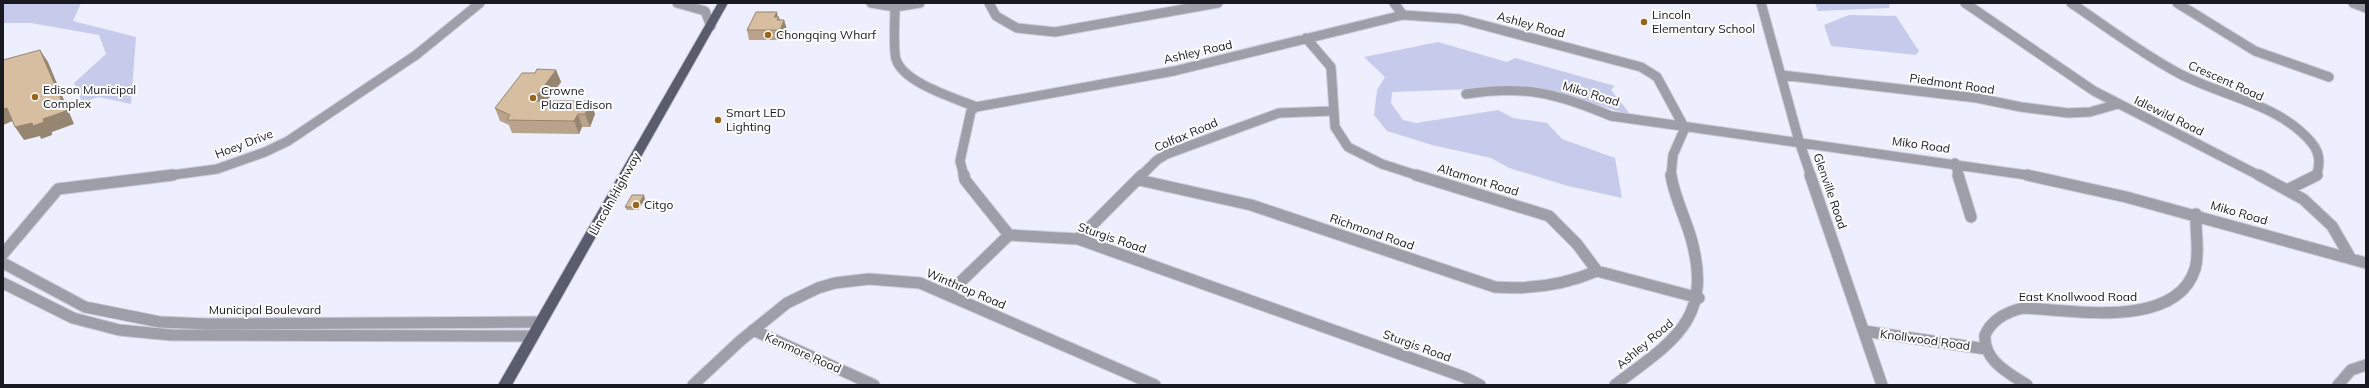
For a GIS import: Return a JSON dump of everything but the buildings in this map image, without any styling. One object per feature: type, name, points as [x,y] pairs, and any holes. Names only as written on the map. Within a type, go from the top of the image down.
[{"type":"main road","name":"Lincoln Highway","points":[[505,385],[540,322],[572,271],[723,3]]},
{"type":"street","name":"Hoey Drive","points":[[3,254],[58,189],[218,169],[288,141],[416,55],[480,3]]},
{"type":"street","points":[[677,3],[706,10],[711,26]]},
{"type":"street","points":[[871,3],[895,7],[920,3]]},
{"type":"street","points":[[988,3],[996,16],[1005,22],[1017,28],[1043,32],[1065,31],[1218,3]]},
{"type":"street","points":[[1394,3],[1402,15]]},
{"type":"street","name":"Glenville Road","points":[[1761,3],[1799,141],[1882,385]]},
{"type":"street","name":"Idlewild Road","points":[[1965,3],[2063,71],[2118,104],[2303,199],[2332,226],[2351,259]]},
{"type":"street","name":"Crescent Road","points":[[2071,3],[2179,73],[2272,114],[2308,138],[2317,149],[2321,160],[2316,176],[2287,190]]},
{"type":"street","points":[[2177,3],[2256,51],[2329,77]]},
{"type":"street","points":[[2353,3],[2366,8]]},
{"type":"street","points":[[895,7],[896,59],[898,64],[922,83],[976,108]]},
{"type":"street","name":"Ashley Road","points":[[976,108],[1174,71],[1402,15],[1460,18],[1641,67],[1657,77],[1683,126],[1684,130],[1671,165],[1673,185],[1694,248],[1699,272],[1699,298],[1696,308],[1684,327],[1660,350],[1616,385]]},
{"type":"street","name":"Altamont Road","points":[[1306,38],[1326,58],[1331,67],[1332,111],[1335,127],[1348,147],[1382,164],[1549,216],[1577,244],[1597,271]]},
{"type":"street","name":"Piedmont Road","points":[[1780,75],[1977,98],[2021,107],[2068,113],[2090,112],[2118,104]]},
{"type":"street","name":"Miko Road","points":[[1466,94],[1506,89],[1537,92],[1596,109],[1611,116],[1799,141],[2045,177],[2109,191],[2196,214],[2366,263]]},
{"type":"street","points":[[947,295],[1009,235],[965,180],[963,174],[960,161],[966,129],[971,111],[976,108]]},
{"type":"street","name":"Colfax Road","points":[[1078,239],[1139,180],[1157,160],[1167,154],[1280,113],[1332,111]]},
{"type":"street","points":[[1955,164],[1971,217]]},
{"type":"street","name":"Richmond Road","points":[[1139,180],[1251,205],[1495,287],[1532,288],[1585,277],[1597,271]]},
{"type":"street","name":"East Knollwood Road","points":[[1986,349],[1986,331],[1991,322],[2011,310],[2043,307],[2116,313],[2144,310],[2180,294],[2190,281],[2195,268],[2196,214]]},
{"type":"street","name":"Sturgis Road","points":[[1009,235],[1078,239],[1456,374],[1480,385]]},
{"type":"street","name":"Municipal Boulevard","points":[[3,264],[85,308],[160,322],[208,324],[540,322]]},
{"type":"street","points":[[1597,271],[1699,298]]},
{"type":"street","name":"Winthrop Road","points":[[693,385],[753,330],[788,302],[819,288],[861,279],[899,279],[920,284],[947,295],[1155,385]]},
{"type":"street","points":[[3,283],[73,318],[119,330],[171,336],[532,336]]},
{"type":"street","name":"Kenmore Road","points":[[753,330],[874,385]]},
{"type":"street","name":"Knollwood Road","points":[[1864,331],[1986,349]]},
{"type":"street","points":[[1986,349],[2000,366],[2027,385]]},
{"type":"street","points":[[2338,385],[2351,370],[2366,365]]},
{"type":"shaded area","points":[[3,3],[81,3],[73,21],[136,37],[131,104],[99,97],[82,102],[74,83],[106,54],[99,35],[31,23],[3,23]]},
{"type":"shaded area","points":[[1815,3],[1890,3],[1889,8],[1818,11]]},
{"type":"shaded area","points":[[1849,15],[1896,16],[1919,51],[1916,55],[1831,46],[1824,25]]},
{"type":"shaded area","points":[[1438,42],[1507,62],[1515,58],[1615,86],[1611,90],[1631,115],[1581,100],[1500,88],[1392,92],[1391,103],[1403,120],[1416,123],[1498,110],[1513,118],[1547,123],[1562,139],[1615,158],[1622,198],[1568,186],[1509,168],[1491,158],[1432,145],[1387,131],[1374,115],[1377,90],[1385,77],[1364,57]]},
{"type":"place","name":"Lincoln Elementary School","points":[[1644,22]]},
{"type":"place","name":"Chongqing Wharf","points":[[768,35]]},
{"type":"place","name":"Edison Municipal Complex","points":[[35,97]]},
{"type":"place","name":"Crowne Plaza Edison","points":[[533,98]]},
{"type":"place","name":"Smart LED Lighting","points":[[718,120]]},
{"type":"place","name":"Citgo","points":[[636,205]]}]
